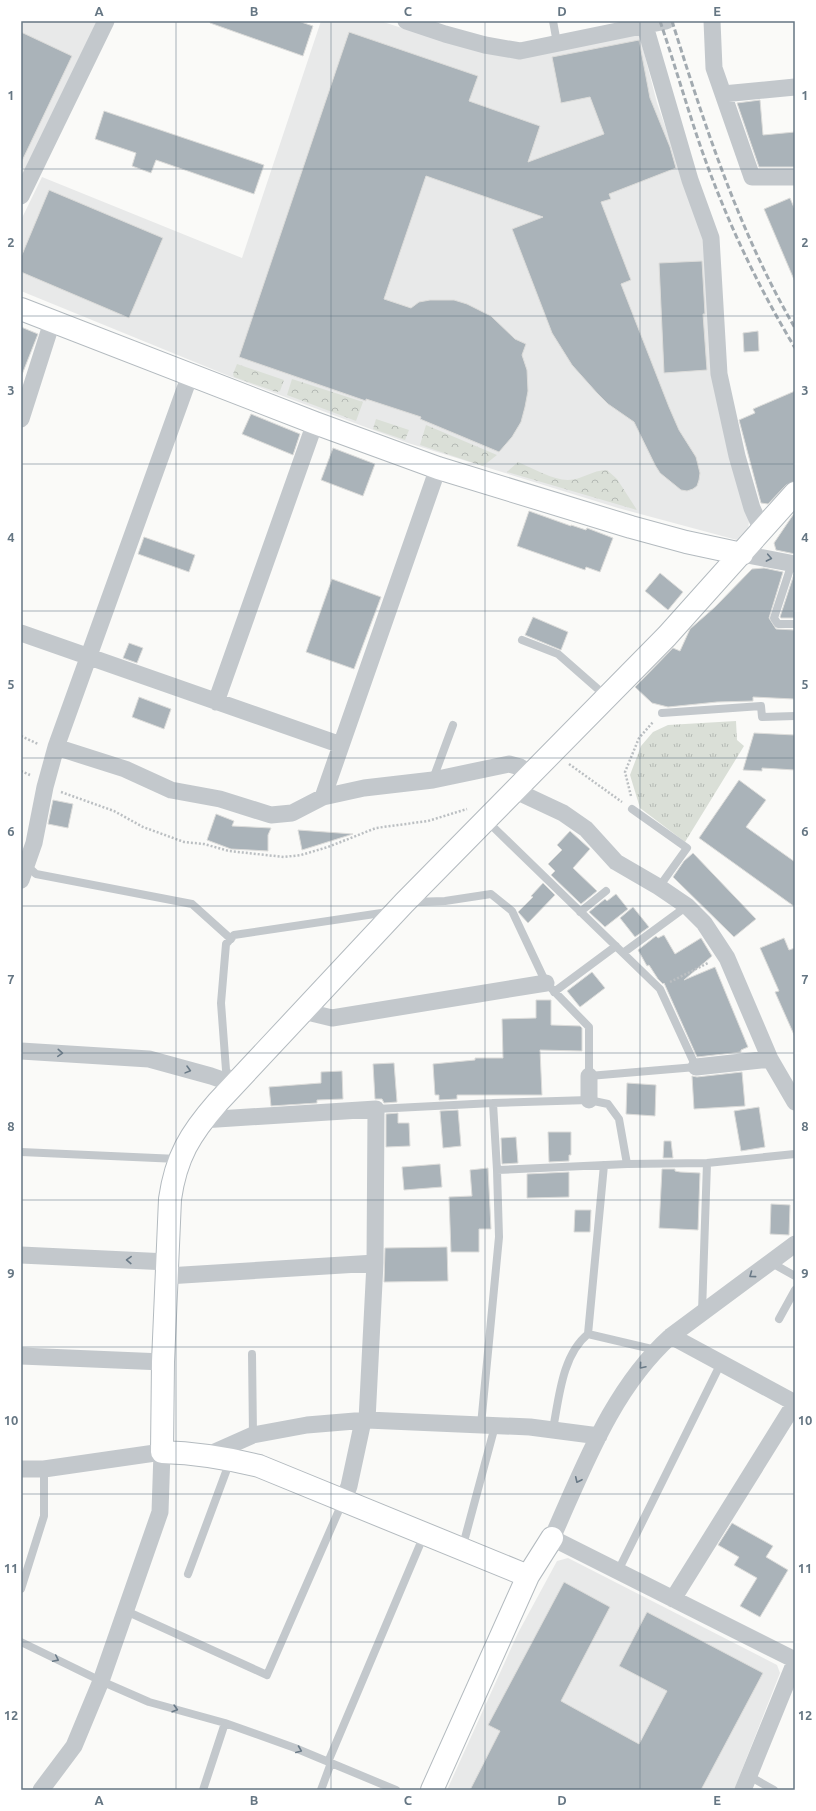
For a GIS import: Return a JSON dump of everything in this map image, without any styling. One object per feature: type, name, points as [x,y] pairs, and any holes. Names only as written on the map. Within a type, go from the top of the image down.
[{"type":"street","points":[[21,196],[106,21]]},
{"type":"street","points":[[406,21],[444,28],[485,45],[520,50],[666,21]]},
{"type":"street","points":[[712,21],[714,68],[752,177],[795,177]]},
{"type":"street","points":[[645,26],[690,180],[711,238],[719,374],[737,456],[752,508],[762,530]]},
{"type":"street","points":[[722,94],[795,87]]},
{"type":"street","points":[[21,309],[315,423],[438,468],[631,527],[686,542],[793,563]]},
{"type":"street","points":[[21,419],[52,322]]},
{"type":"street","points":[[23,868],[34,843],[45,787],[56,747],[190,375]]},
{"type":"street","points":[[216,702],[315,423]]},
{"type":"street","points":[[323,797],[438,468]]},
{"type":"street","points":[[41,1790],[74,1746],[101,1681],[160,1512],[163,1362],[170,1199],[173,1179],[179,1159],[202,1120],[234,1084],[400,907],[516,791],[667,636],[795,493]]},
{"type":"street","points":[[21,633],[341,745]]},
{"type":"street","points":[[56,747],[124,769],[171,790],[220,799],[271,815],[292,813],[323,797],[364,788],[433,780],[509,764],[520,767],[532,774]]},
{"type":"street","points":[[516,791],[563,812],[586,829],[616,862],[659,887],[687,906],[704,923],[725,955],[770,1059],[795,1102]]},
{"type":"street","points":[[303,1011],[332,1018],[550,987]]},
{"type":"street","points":[[21,1051],[149,1059],[234,1084]]},
{"type":"street","points":[[696,1067],[770,1059]]},
{"type":"street","points":[[589,1076],[589,1100]]},
{"type":"street","points":[[202,1120],[376,1109],[375,1263],[365,1421],[349,1486],[343,1501]]},
{"type":"street","points":[[432,1790],[528,1576],[552,1538],[599,1436],[631,1379],[656,1350],[671,1336],[795,1244]]},
{"type":"street","points":[[21,1255],[167,1269],[375,1263]]},
{"type":"street","points":[[671,1336],[795,1403],[673,1599]]},
{"type":"street","points":[[21,1356],[163,1362]]},
{"type":"street","points":[[208,1455],[252,1435],[307,1425],[365,1421],[530,1426],[599,1436]]},
{"type":"street","points":[[21,1469],[44,1469],[162,1452],[208,1455],[232,1459],[260,1466],[424,1535],[528,1576]]},
{"type":"street","points":[[552,1538],[795,1661],[746,1783]]},
{"type":"lane","points":[[552,21],[557,43]]},
{"type":"lane","points":[[793,563],[774,618],[778,624],[795,624]]},
{"type":"lane","points":[[522,640],[558,654],[607,698]]},
{"type":"lane","points":[[662,713],[761,706],[762,717],[795,716]]},
{"type":"lane","points":[[433,780],[453,725]]},
{"type":"lane","points":[[632,809],[687,848],[659,887]]},
{"type":"lane","points":[[234,1084],[226,1070],[221,1003],[226,944],[234,935],[400,907],[491,894],[512,911],[550,987],[589,1027],[589,1076],[696,1067],[659,988],[486,820]]},
{"type":"lane","points":[[23,868],[36,874],[192,904],[230,939]]},
{"type":"lane","points":[[580,912],[606,891]]},
{"type":"lane","points":[[622,953],[687,906]]},
{"type":"lane","points":[[550,987],[616,946]]},
{"type":"lane","points":[[376,1109],[589,1100],[608,1104],[619,1119],[627,1164]]},
{"type":"lane","points":[[462,1550],[488,1425],[499,1237],[493,1103]]},
{"type":"lane","points":[[21,1152],[179,1159]]},
{"type":"lane","points":[[496,1170],[627,1164],[708,1163],[795,1154]]},
{"type":"lane","points":[[702,1312],[708,1163]]},
{"type":"lane","points":[[553,1429],[561,1389],[569,1362],[580,1341],[588,1334],[604,1165]]},
{"type":"lane","points":[[770,1262],[795,1276]]},
{"type":"lane","points":[[779,1319],[795,1290]]},
{"type":"lane","points":[[588,1334],[656,1350]]},
{"type":"lane","points":[[252,1354],[252,1435]]},
{"type":"lane","points":[[618,1571],[721,1363]]},
{"type":"lane","points":[[188,1574],[232,1459]]},
{"type":"lane","points":[[21,1589],[44,1516],[44,1469]]},
{"type":"lane","points":[[126,1611],[267,1675],[343,1501]]},
{"type":"lane","points":[[321,1790],[329,1762],[424,1535]]},
{"type":"lane","points":[[21,1642],[101,1681],[149,1702],[225,1723],[329,1762],[396,1790]]},
{"type":"lane","points":[[203,1790],[225,1723]]},
{"type":"lane","points":[[746,1783],[774,1790]]},
{"type":"path","points":[[632,809],[625,772],[639,738],[662,713]]},
{"type":"path","points":[[553,752],[632,809]]},
{"type":"path","points":[[659,988],[725,955]]},
{"type":"shaded area","points":[[21,21],[99,21],[21,180]]},
{"type":"shaded area","points":[[321,21],[380,21],[446,42],[481,50],[639,33],[657,103],[708,249],[749,521],[748,530],[743,538],[737,540],[618,508],[408,443],[229,376],[21,291],[21,220],[42,177],[242,258]]},
{"type":"shaded area","points":[[568,1558],[777,1665],[780,1673],[734,1790],[447,1790],[518,1633],[557,1561]]},
{"type":"green space","points":[[237,364],[284,380],[280,391],[277,392],[234,377],[233,374]]},
{"type":"green space","points":[[292,379],[363,402],[356,421],[287,395]]},
{"type":"green space","points":[[376,419],[409,430],[405,440],[373,429]]},
{"type":"green space","points":[[426,425],[497,455],[483,466],[420,445]]},
{"type":"green space","points":[[518,462],[549,476],[568,480],[573,480],[602,470],[607,470],[617,479],[637,510],[507,472]]},
{"type":"green space","points":[[736,721],[737,740],[744,746],[685,842],[640,808],[630,775],[641,746],[653,732],[668,725]]},
{"type":"building","points":[[210,21],[298,21],[313,26],[303,56],[210,23]]},
{"type":"building","points":[[21,32],[72,56],[21,163]]},
{"type":"building","points":[[349,32],[478,76],[469,101],[540,126],[528,162],[604,134],[590,97],[561,103],[552,57],[639,40],[650,98],[670,147],[676,168],[609,194],[611,199],[601,202],[631,280],[621,284],[669,407],[679,430],[696,457],[700,473],[697,486],[687,491],[681,490],[660,473],[634,422],[608,404],[597,393],[572,365],[552,333],[512,229],[543,217],[426,176],[384,299],[411,308],[419,302],[430,300],[454,300],[467,304],[491,316],[515,339],[526,344],[522,355],[527,370],[528,391],[525,407],[521,422],[512,437],[499,452],[420,419],[421,417],[366,399],[366,401],[239,357]]},
{"type":"building","points":[[760,100],[763,135],[795,132],[795,167],[759,167],[737,103]]},
{"type":"building","points":[[104,111],[264,165],[254,194],[156,160],[151,173],[132,166],[136,153],[95,139]]},
{"type":"building","points":[[49,190],[163,238],[129,318],[21,272],[21,257]]},
{"type":"building","points":[[790,198],[795,210],[795,282],[764,209]]},
{"type":"building","points":[[702,261],[705,314],[703,314],[707,370],[664,373],[659,263]]},
{"type":"building","points":[[21,327],[38,334],[21,377]]},
{"type":"building","points":[[758,331],[759,351],[744,352],[743,333]]},
{"type":"building","points":[[795,391],[795,481],[786,485],[768,504],[761,503],[739,420],[755,413],[753,409]]},
{"type":"building","points":[[251,414],[300,434],[293,455],[242,434]]},
{"type":"building","points":[[333,448],[375,464],[363,496],[321,480]]},
{"type":"building","points":[[529,511],[571,526],[586,530],[587,528],[613,538],[600,572],[586,567],[585,570],[517,546]]},
{"type":"building","points":[[795,512],[795,554],[776,550],[774,543]]},
{"type":"building","points":[[144,537],[195,555],[189,572],[138,554]]},
{"type":"building","points":[[764,568],[783,572],[769,618],[776,629],[795,630],[794,699],[753,697],[753,701],[717,702],[668,707],[652,703],[635,687],[673,648],[680,651],[690,629],[715,607],[752,569]]},
{"type":"building","points":[[660,573],[683,592],[668,610],[645,591]]},
{"type":"building","points":[[794,574],[795,618],[781,618],[780,617]]},
{"type":"building","points":[[332,579],[381,597],[354,669],[306,652]]},
{"type":"building","points":[[533,617],[568,632],[561,650],[525,635]]},
{"type":"building","points":[[129,643],[143,648],[137,663],[123,658]]},
{"type":"building","points":[[139,697],[171,709],[164,729],[132,717]]},
{"type":"building","points":[[754,733],[795,735],[795,770],[762,768],[762,771],[743,770]]},
{"type":"building","points":[[739,780],[766,800],[746,827],[795,862],[795,907],[699,838]]},
{"type":"building","points":[[53,800],[73,804],[68,828],[48,824]]},
{"type":"building","points":[[216,814],[234,821],[232,826],[271,828],[268,835],[268,851],[231,849],[207,840]]},
{"type":"building","points":[[298,830],[353,834],[302,850]]},
{"type":"building","points":[[570,831],[590,849],[573,868],[597,891],[581,904],[551,875],[555,871],[548,864],[562,850],[557,845]]},
{"type":"building","points":[[693,853],[756,919],[734,937],[673,877],[684,861]]},
{"type":"building","points":[[543,883],[555,895],[528,923],[518,912],[533,897],[531,896]]},
{"type":"building","points":[[616,894],[628,909],[605,927],[589,912],[605,899],[607,901]]},
{"type":"building","points":[[633,907],[649,927],[635,937],[620,918]]},
{"type":"building","points":[[664,935],[675,954],[701,938],[712,956],[684,980],[715,967],[748,1047],[741,1050],[741,1052],[697,1057],[664,983],[663,984],[658,979],[649,965],[647,966],[638,950],[656,936],[658,938]]},
{"type":"building","points":[[784,938],[789,950],[795,948],[795,1037],[775,992],[779,991],[760,948]]},
{"type":"building","points":[[592,972],[605,988],[580,1007],[567,991]]},
{"type":"building","points":[[536,1000],[551,1000],[551,1025],[580,1026],[582,1028],[582,1051],[540,1050],[542,1095],[457,1095],[457,1099],[439,1100],[439,1095],[435,1095],[433,1064],[475,1060],[475,1058],[503,1058],[502,1019],[536,1018]]},
{"type":"building","points":[[394,1063],[397,1102],[384,1103],[382,1099],[375,1099],[373,1064]]},
{"type":"building","points":[[342,1071],[343,1099],[317,1100],[317,1103],[271,1106],[269,1087],[321,1083],[321,1072]]},
{"type":"building","points":[[742,1072],[745,1106],[694,1109],[692,1076],[697,1077]]},
{"type":"building","points":[[627,1083],[656,1085],[655,1116],[626,1114]]},
{"type":"building","points":[[759,1107],[765,1147],[741,1151],[734,1111]]},
{"type":"building","points":[[458,1110],[461,1146],[443,1148],[440,1111]]},
{"type":"building","points":[[398,1113],[398,1123],[409,1123],[410,1146],[386,1147],[386,1114]]},
{"type":"building","points":[[548,1132],[571,1132],[571,1155],[569,1155],[569,1161],[549,1162]]},
{"type":"building","points":[[516,1137],[518,1163],[502,1164],[501,1138]]},
{"type":"building","points":[[664,1141],[671,1141],[673,1158],[663,1158]]},
{"type":"building","points":[[440,1164],[442,1187],[404,1190],[402,1167]]},
{"type":"building","points":[[488,1168],[491,1229],[479,1229],[479,1252],[451,1252],[449,1197],[472,1196],[470,1170]]},
{"type":"building","points":[[662,1169],[675,1169],[675,1171],[680,1172],[700,1173],[698,1230],[659,1228]]},
{"type":"building","points":[[569,1172],[569,1197],[527,1198],[527,1174]]},
{"type":"building","points":[[771,1204],[790,1205],[789,1235],[770,1234]]},
{"type":"building","points":[[575,1210],[591,1210],[590,1232],[574,1232]]},
{"type":"building","points":[[447,1247],[448,1281],[384,1282],[385,1248]]},
{"type":"building","points":[[732,1523],[773,1546],[766,1557],[788,1570],[760,1617],[740,1606],[757,1578],[734,1565],[739,1557],[718,1545]]},
{"type":"building","points":[[564,1582],[610,1607],[561,1701],[639,1744],[667,1691],[619,1666],[647,1612],[763,1673],[701,1790],[470,1790],[500,1731],[488,1725]]},
{"type":"railway","points":[[660,21],[700,145],[720,198],[754,274],[795,348]]},
{"type":"railway","points":[[672,21],[697,100],[740,216],[775,292],[795,328]]}]
